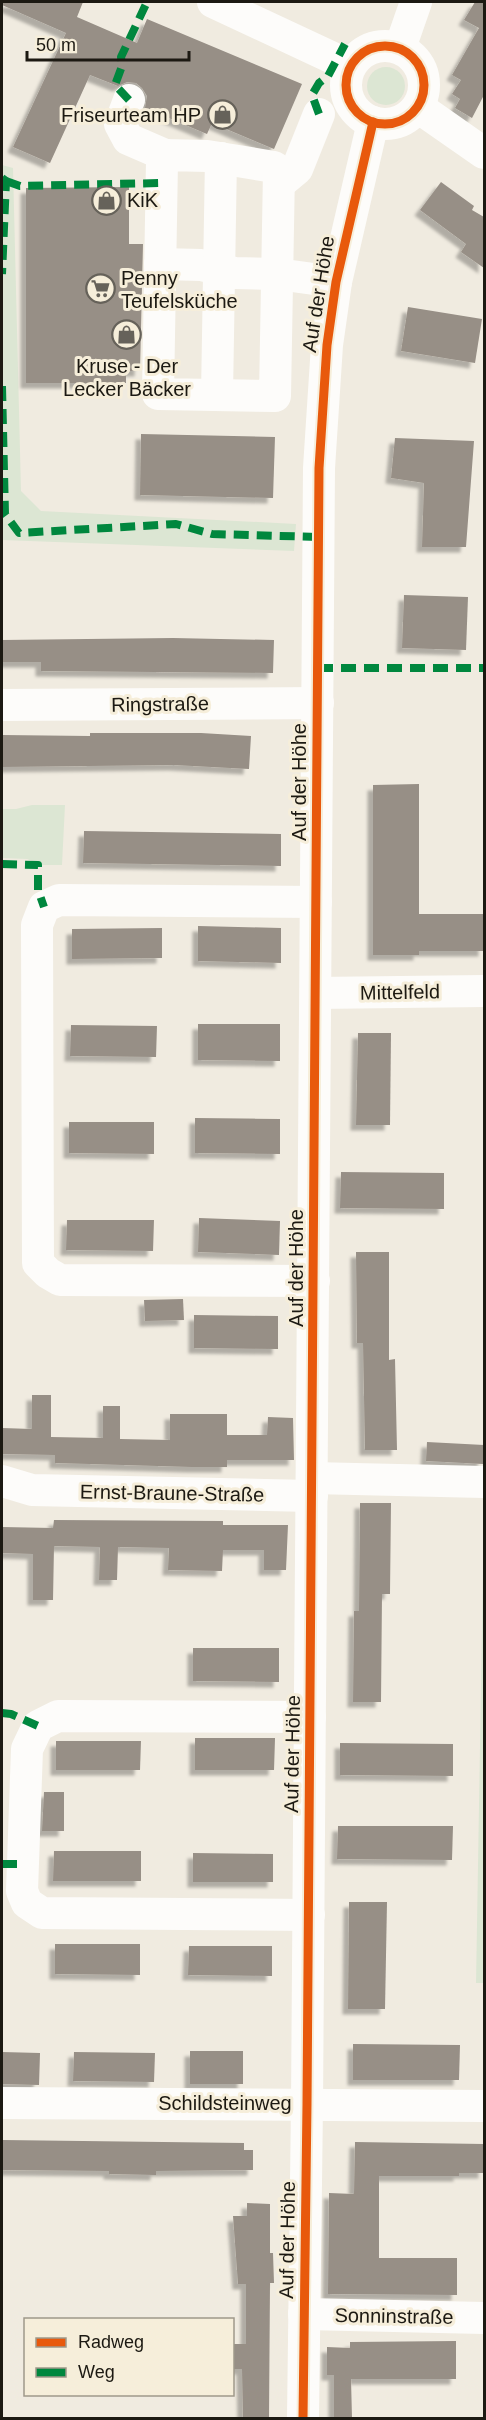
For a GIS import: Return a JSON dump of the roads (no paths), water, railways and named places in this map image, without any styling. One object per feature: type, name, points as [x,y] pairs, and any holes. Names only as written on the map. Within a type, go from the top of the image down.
[{"type":"street","points":[[213,2],[350,66]]},
{"type":"street","points":[[400,48],[416,2]]},
{"type":"street","points":[[386,45],[400,48],[414,58],[423,73],[424,90],[418,107],[410,116],[398,122],[385,124],[373,122],[358,114],[348,99],[346,83],[350,66],[359,55],[372,47],[386,45]]},
{"type":"street","points":[[129,100],[120,124],[128,139],[165,155],[221,158],[274,167],[279,171],[275,396],[158,394],[162,161],[165,155]]},
{"type":"street","points":[[418,107],[484,153]]},
{"type":"street","points":[[279,184],[297,169],[319,114]]},
{"type":"street","name":"Auf der Höhe","points":[[303,2418],[308,2104],[319,468],[327,345],[336,282],[373,122]]},
{"type":"street","points":[[217,395],[221,158]]},
{"type":"street","points":[[160,264],[201,265],[235,273],[277,274],[336,282]]},
{"type":"street","name":"Ringstraße","points":[[2,705],[318,703]]},
{"type":"street","name":"Auf der Höhe","points":[[314,1281],[60,1280],[38,1263],[37,925],[44,907],[59,900],[316,902]]},
{"type":"street","name":"Mittelfeld","points":[[316,993],[484,991]]},
{"type":"street","name":"Ernst-Braune-Straße","points":[[2,1481],[32,1490]]},
{"type":"street","name":"Ernst-Braune-Straße","points":[[2,1499],[32,1490],[312,1487],[484,1482]]},
{"type":"street","name":"Auf der Höhe","points":[[309,1915],[42,1913],[27,1903],[22,1891],[27,1749],[38,1725],[57,1716],[310,1717]]},
{"type":"street","name":"Schildsteinweg","points":[[2,2103],[484,2106]]},
{"type":"street","name":"Sonninstraße","points":[[304,2314],[484,2318]]},
{"type":"place","name":"Friseurteam HP","points":[[222,115]]},
{"type":"place","name":"KiK","points":[[106,200]]},
{"type":"place","name":"Penny Teufelsküche","points":[[100,289]]},
{"type":"place","name":"Kruse - Der Lecker Bäcker","points":[[127,335]]}]
